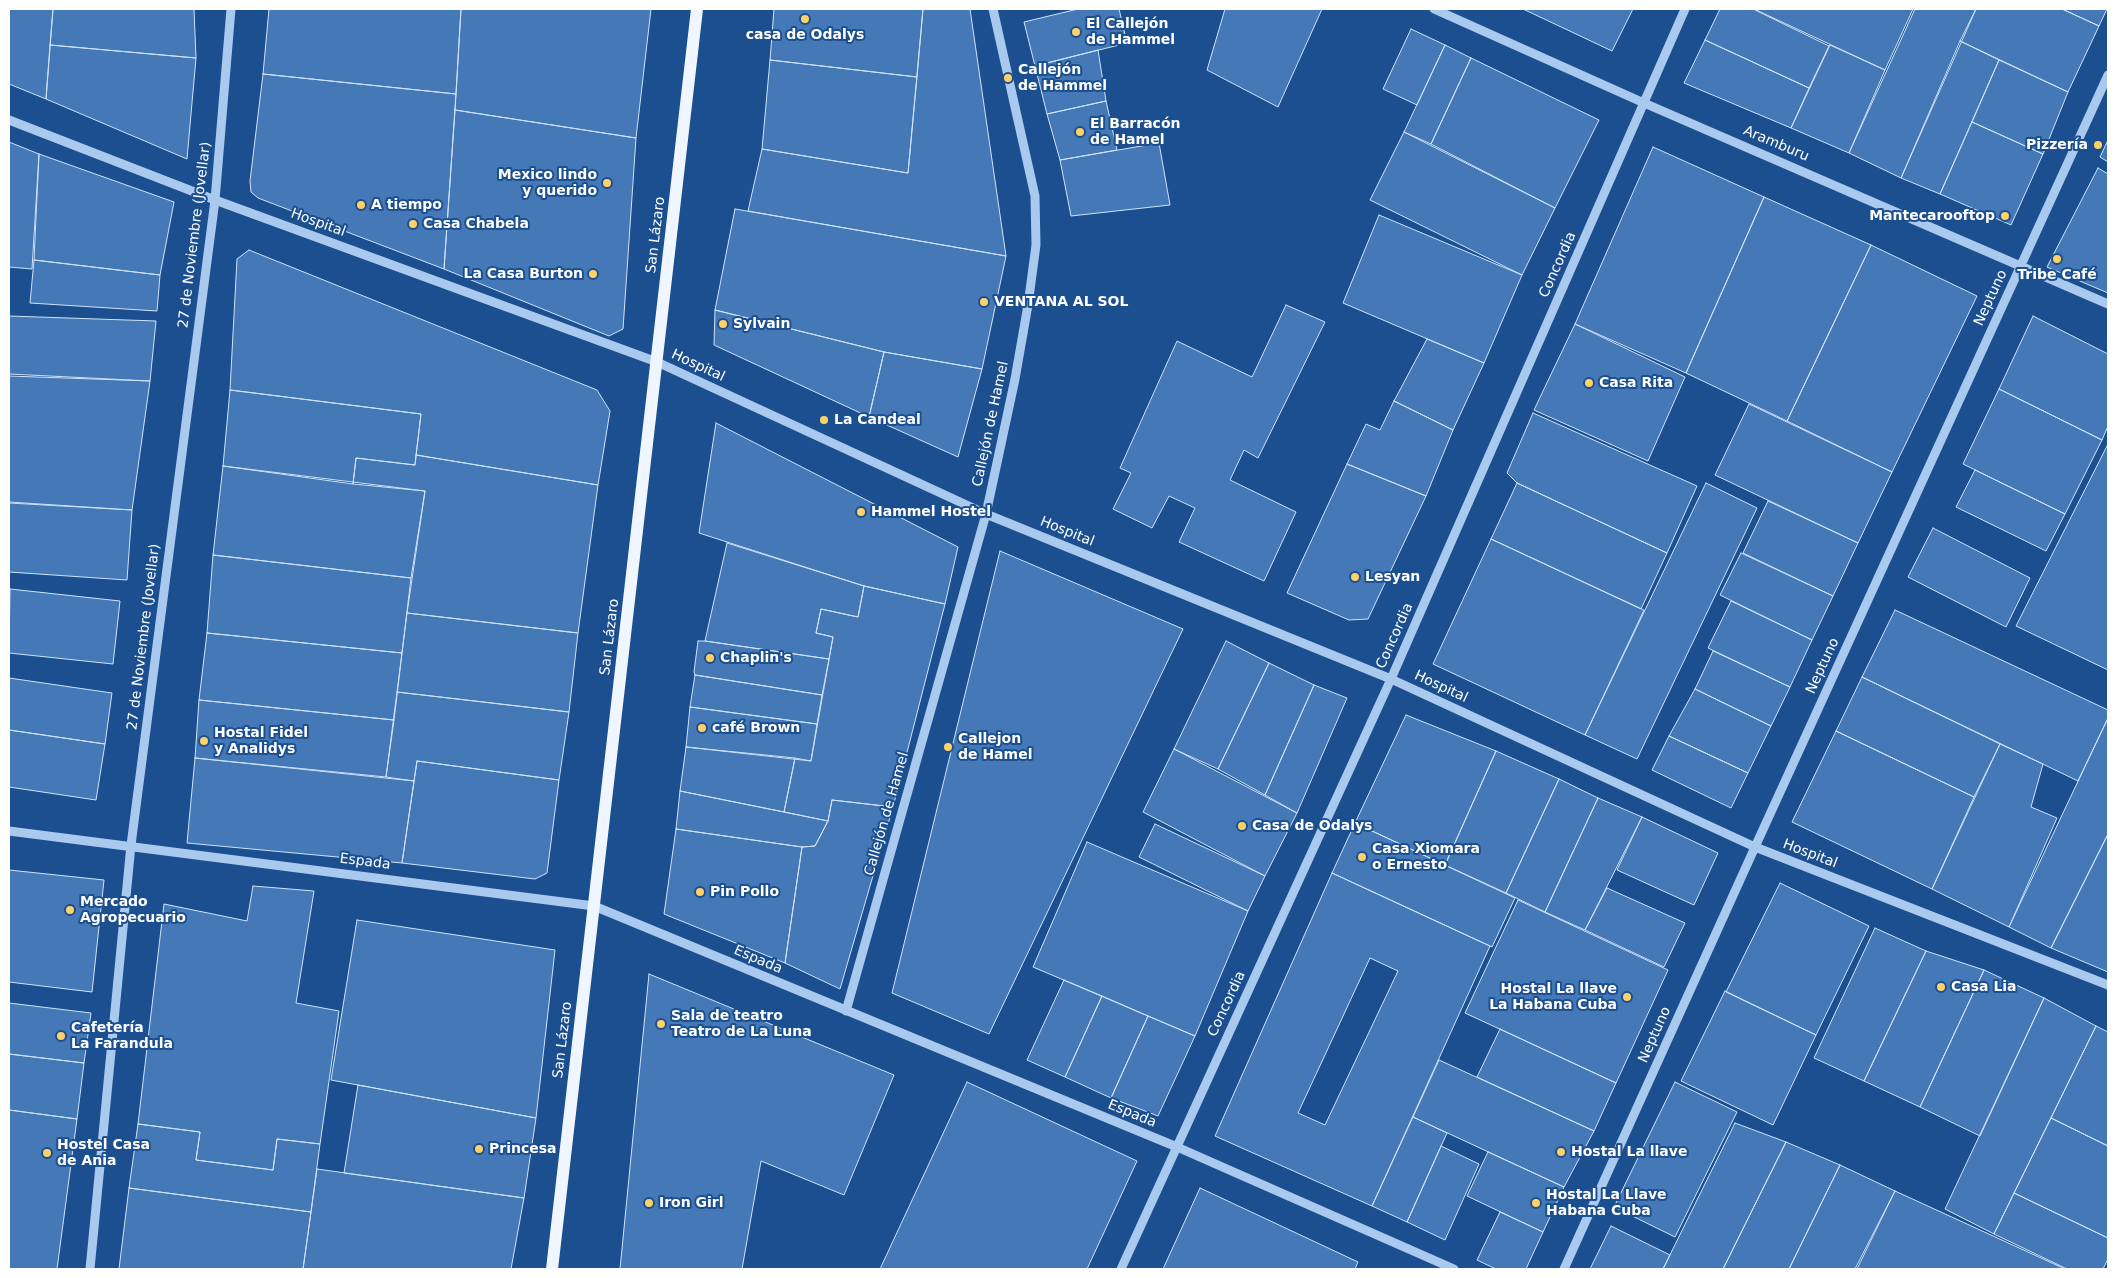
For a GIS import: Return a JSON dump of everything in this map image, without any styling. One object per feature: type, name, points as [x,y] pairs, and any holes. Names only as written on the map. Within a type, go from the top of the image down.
[{"type":"main road","name":"San Lázaro","points":[[552,1269],[697,9]]},
{"type":"street","name":"27 de Noviembre (Jovellar)","points":[[90,1269],[131,845],[215,200],[231,9]]},
{"type":"street","name":"Callejón de Hamel","points":[[846,1011],[986,514],[1015,379],[1036,245],[1035,196],[993,9]]},
{"type":"street","name":"Aramburu","points":[[1434,9],[1644,103],[2022,265],[2108,304]]},
{"type":"street","name":"Concordia","points":[[1121,1269],[1391,679],[1685,9]]},
{"type":"street","name":"Neptuno","points":[[1564,1269],[2108,75]]},
{"type":"street","name":"Hospital","points":[[9,120],[215,200],[657,362],[986,514],[1391,679],[1755,847],[2108,986]]},
{"type":"street","name":"Espada","points":[[9,831],[131,845],[594,906],[1177,1147],[1454,1269]]},
{"type":"building","points":[[9,9],[53,9],[46,99],[9,84]]},
{"type":"building","points":[[53,9],[194,9],[196,58],[50,45]]},
{"type":"building","points":[[269,9],[461,9],[456,94],[263,74]]},
{"type":"building","points":[[461,9],[651,9],[636,138],[455,110]]},
{"type":"building","points":[[774,9],[923,9],[917,77],[770,60]]},
{"type":"building","points":[[923,9],[970,9],[1006,256],[748,211],[762,149],[908,173]]},
{"type":"building","name":"El Callejón de Hammel","points":[[1078,9],[1119,9],[1127,43],[1035,66],[1024,22]]},
{"type":"building","points":[[1225,9],[1322,9],[1278,107],[1207,70]]},
{"type":"building","points":[[1523,9],[1633,9],[1612,51]]},
{"type":"building","points":[[1720,9],[1753,9],[1829,46],[1809,88],[1705,40]]},
{"type":"building","points":[[1754,9],[1913,9],[1885,70]]},
{"type":"building","points":[[1915,9],[1976,9],[1901,178],[1849,153]]},
{"type":"building","points":[[1976,9],[2062,9],[2099,26],[2068,92],[1960,41]]},
{"type":"building","points":[[2062,9],[2107,9],[2099,26]]},
{"type":"building","points":[[1411,29],[1445,45],[1417,105],[1383,89]]},
{"type":"building","points":[[1705,40],[1809,88],[1791,128],[1684,83]]},
{"type":"building","points":[[1960,41],[1999,60],[1940,194],[1901,178]]},
{"type":"building","points":[[50,45],[196,58],[187,159],[46,99]]},
{"type":"building","points":[[1445,45],[1471,58],[1431,144],[1404,132]]},
{"type":"building","points":[[1830,45],[1885,70],[1849,153],[1791,128]]},
{"type":"building","points":[[1098,50],[1106,101],[1047,114],[1035,66]]},
{"type":"building","points":[[1471,58],[1599,120],[1555,208],[1431,144]]},
{"type":"building","points":[[770,60],[917,77],[908,173],[762,149]]},
{"type":"building","points":[[1999,60],[2068,92],[2043,154],[1972,122]]},
{"type":"building","points":[[263,74],[456,94],[444,269],[258,198],[251,192],[250,181]]},
{"type":"building","points":[[1106,101],[1117,150],[1060,160],[1047,114]]},
{"type":"building","points":[[455,110],[636,138],[623,329],[609,336],[444,269]]},
{"type":"building","points":[[1972,122],[2043,154],[2011,225],[1940,194]]},
{"type":"building","points":[[1404,132],[1555,208],[1522,275],[1370,200]]},
{"type":"building","points":[[2108,140],[2108,162],[2100,157]]},
{"type":"building","points":[[9,142],[39,154],[32,269],[9,267]]},
{"type":"building","points":[[1159,143],[1170,205],[1071,216],[1060,160]]},
{"type":"building","points":[[1653,147],[1764,197],[1686,373],[1575,324]]},
{"type":"building","points":[[39,154],[174,202],[160,275],[34,260]]},
{"type":"building","points":[[2098,168],[2108,174],[2108,293],[2047,267]]},
{"type":"building","points":[[1764,197],[1871,245],[1787,421],[1686,373]]},
{"type":"building","points":[[735,209],[1006,256],[982,369],[884,352],[715,310]]},
{"type":"building","points":[[1379,215],[1522,275],[1484,363],[1343,303]]},
{"type":"building","points":[[1871,245],[1977,296],[1892,472],[1787,421]]},
{"type":"building","points":[[249,250],[597,390],[610,411],[598,485],[416,455],[421,414],[230,390],[237,259]]},
{"type":"building","points":[[34,260],[160,275],[157,311],[30,303]]},
{"type":"building","points":[[1286,305],[1325,322],[1258,458],[1244,450],[1230,480],[1296,512],[1264,581],[1179,542],[1195,508],[1169,496],[1152,528],[1113,509],[1131,473],[1120,468],[1177,341],[1252,377]]},
{"type":"building","points":[[715,310],[884,352],[869,417],[714,345]]},
{"type":"building","points":[[9,316],[156,321],[150,381],[9,374]]},
{"type":"building","points":[[2033,316],[2108,354],[2108,426],[2102,440],[1999,389]]},
{"type":"building","points":[[1575,324],[1685,377],[1648,461],[1534,410]]},
{"type":"building","points":[[1427,339],[1484,363],[1453,430],[1394,401]]},
{"type":"building","points":[[884,352],[982,369],[958,457],[869,417]]},
{"type":"building","points":[[9,376],[150,381],[132,510],[9,502]]},
{"type":"building","points":[[1999,389],[2102,440],[2065,514],[1963,464]]},
{"type":"building","points":[[230,390],[421,414],[415,465],[356,458],[353,484],[223,466]]},
{"type":"building","points":[[1394,401],[1453,430],[1426,496],[1347,464],[1366,424],[1380,430]]},
{"type":"building","points":[[1749,404],[1892,472],[1858,543],[1715,475]]},
{"type":"building","points":[[1533,413],[1697,486],[1667,553],[1517,483],[1507,473]]},
{"type":"building","points":[[716,423],[958,547],[945,604],[864,586],[699,533]]},
{"type":"building","points":[[2108,444],[2108,670],[2016,626]]},
{"type":"building","points":[[416,455],[598,485],[578,633],[407,613],[425,491],[353,484],[356,458],[415,465]]},
{"type":"building","points":[[1347,464],[1426,496],[1368,619],[1349,620],[1287,593]]},
{"type":"building","points":[[223,466],[425,491],[411,578],[213,555]]},
{"type":"building","points":[[1975,470],[2065,514],[2046,551],[1956,507]]},
{"type":"building","points":[[1517,483],[1667,553],[1641,609],[1491,539]]},
{"type":"building","points":[[1706,483],[1757,508],[1637,759],[1585,735]]},
{"type":"building","points":[[1768,501],[1858,543],[1833,596],[1743,553]]},
{"type":"building","points":[[9,503],[132,510],[127,580],[9,572]]},
{"type":"building","points":[[1933,528],[2030,578],[2006,627],[1908,577]]},
{"type":"building","points":[[1491,539],[1644,610],[1585,735],[1433,664]]},
{"type":"building","points":[[727,543],[864,586],[858,617],[821,609],[816,633],[833,637],[829,659],[705,641]]},
{"type":"building","points":[[1000,551],[1183,629],[989,1034],[892,993]]},
{"type":"building","points":[[1741,553],[1833,596],[1812,640],[1720,595]]},
{"type":"building","points":[[213,555],[411,578],[402,653],[207,633]]},
{"type":"building","points":[[864,586],[945,604],[893,807],[832,800],[828,821],[784,812],[795,758],[811,761],[833,637],[816,633],[821,609],[858,617]]},
{"type":"building","points":[[10,589],[120,601],[113,664],[9,653]]},
{"type":"building","points":[[1731,601],[1812,640],[1790,687],[1708,648]]},
{"type":"building","points":[[1895,610],[2108,710],[2108,718],[2078,781],[1862,677]]},
{"type":"building","points":[[407,613],[578,633],[569,712],[397,692]]},
{"type":"building","points":[[207,633],[402,653],[394,720],[199,700]]},
{"type":"building","points":[[698,641],[829,659],[822,695],[695,675]]},
{"type":"building","points":[[1226,641],[1269,663],[1218,769],[1174,749]]},
{"type":"building","points":[[1713,651],[1790,687],[1771,726],[1695,689]]},
{"type":"building","points":[[1269,663],[1314,685],[1265,795],[1218,769]]},
{"type":"building","points":[[695,675],[822,695],[817,724],[690,707]]},
{"type":"building","points":[[1862,677],[2000,744],[1974,797],[1836,731]]},
{"type":"building","points":[[9,678],[112,693],[105,744],[9,730]]},
{"type":"building","points":[[1314,685],[1347,698],[1297,813],[1265,795]]},
{"type":"building","points":[[1695,689],[1771,726],[1748,773],[1669,736]]},
{"type":"building","points":[[397,692],[569,712],[559,780],[417,761],[414,781],[386,777]]},
{"type":"building","points":[[199,700],[394,720],[386,777],[195,758]]},
{"type":"building","points":[[690,707],[817,724],[811,761],[686,747]]},
{"type":"building","points":[[1406,715],[1496,751],[1445,865],[1355,823]]},
{"type":"building","points":[[2108,718],[2108,834],[2051,948],[2009,927]]},
{"type":"building","points":[[9,730],[105,744],[96,800],[9,787]]},
{"type":"building","points":[[1836,731],[1974,797],[1932,889],[1792,822]]},
{"type":"building","points":[[1669,736],[1748,773],[1731,808],[1652,770]]},
{"type":"building","points":[[2000,744],[2043,764],[2031,807],[2057,818],[2009,927],[1932,889]]},
{"type":"building","points":[[686,747],[795,758],[784,812],[680,791]]},
{"type":"building","points":[[1174,749],[1297,813],[1265,876],[1143,812]]},
{"type":"building","points":[[1496,751],[1559,779],[1506,893],[1445,865]]},
{"type":"building","points":[[195,758],[414,781],[402,863],[187,843]]},
{"type":"building","points":[[417,761],[559,780],[547,873],[535,879],[402,863]]},
{"type":"building","points":[[1559,779],[1598,798],[1545,912],[1506,893]]},
{"type":"building","points":[[680,791],[828,821],[815,846],[802,847],[676,829]]},
{"type":"building","points":[[1598,798],[1642,817],[1585,930],[1545,912]]},
{"type":"building","points":[[832,800],[893,807],[840,989],[785,963],[802,847],[815,846],[828,821]]},
{"type":"building","points":[[1642,817],[1718,853],[1694,905],[1617,870]]},
{"type":"building","points":[[1355,823],[1515,898],[1492,947],[1332,873]]},
{"type":"building","points":[[1155,824],[1265,876],[1248,911],[1139,857]]},
{"type":"building","points":[[676,829],[802,847],[785,963],[664,914]]},
{"type":"building","points":[[2108,834],[2108,972],[2051,948]]},
{"type":"building","points":[[1087,842],[1248,911],[1195,1036],[1033,967]]},
{"type":"building","points":[[9,870],[104,880],[92,992],[9,982]]},
{"type":"building","points":[[1332,873],[1490,946],[1372,1206],[1215,1136]],"holes":[[[1370,958],[1398,971],[1325,1125],[1298,1113]]]},
{"type":"building","points":[[1780,883],[1869,926],[1816,1035],[1726,992]]},
{"type":"building","points":[[253,886],[314,891],[296,1003],[339,1011],[320,1144],[277,1139],[273,1170],[196,1160],[200,1132],[138,1124],[164,904],[247,921]]},
{"type":"building","points":[[1607,888],[1685,923],[1664,967],[1585,930]]},
{"type":"building","points":[[1518,900],[1668,970],[1616,1083],[1465,1013]]},
{"type":"building","points":[[357,920],[555,950],[536,1118],[331,1080]]},
{"type":"building","points":[[1875,928],[1926,951],[1864,1081],[1814,1058]]},
{"type":"building","points":[[1926,951],[1984,970],[1920,1107],[1864,1081]]},
{"type":"building","points":[[1984,970],[2044,998],[1980,1136],[1920,1107]]},
{"type":"building","points":[[649,974],[894,1075],[844,1195],[761,1161],[742,1269],[620,1269]]},
{"type":"building","points":[[1064,980],[1102,996],[1065,1077],[1027,1060]]},
{"type":"building","points":[[1725,991],[1816,1035],[1773,1125],[1681,1081]]},
{"type":"building","points":[[1102,996],[1148,1016],[1111,1098],[1065,1077]]},
{"type":"building","points":[[2044,998],[2096,1026],[1994,1234],[1945,1209]]},
{"type":"building","points":[[9,1003],[91,1013],[84,1063],[9,1054]]},
{"type":"building","points":[[1148,1016],[1195,1036],[1158,1116],[1111,1098]]},
{"type":"building","points":[[2096,1026],[2108,1032],[2108,1146],[2051,1118]]},
{"type":"building","points":[[1500,1029],[1616,1083],[1594,1131],[1477,1077]]},
{"type":"building","points":[[9,1054],[84,1063],[77,1119],[9,1110]]},
{"type":"building","points":[[1439,1060],[1594,1131],[1564,1187],[1413,1117]]},
{"type":"building","points":[[967,1082],[1137,1161],[1087,1269],[880,1269]]},
{"type":"building","points":[[1675,1082],[1737,1112],[1675,1237],[1614,1207]]},
{"type":"building","points":[[358,1085],[536,1118],[524,1198],[344,1173]]},
{"type":"building","points":[[9,1110],[77,1119],[57,1269],[9,1269]]},
{"type":"building","points":[[1413,1117],[1447,1133],[1407,1222],[1372,1206]]},
{"type":"building","points":[[2051,1118],[2108,1146],[2108,1238],[2014,1193]]},
{"type":"building","points":[[1735,1123],[1786,1142],[1723,1269],[1663,1269]]},
{"type":"building","points":[[138,1124],[200,1132],[196,1160],[273,1170],[277,1139],[320,1144],[311,1212],[129,1188]]},
{"type":"building","points":[[1786,1142],[1840,1165],[1789,1269],[1723,1269]]},
{"type":"building","points":[[1441,1146],[1479,1164],[1445,1240],[1407,1222]]},
{"type":"building","points":[[1488,1152],[1564,1187],[1543,1232],[1467,1196]]},
{"type":"building","points":[[1840,1165],[1895,1191],[1855,1269],[1789,1269]]},
{"type":"building","points":[[317,1169],[524,1198],[511,1269],[303,1269]]},
{"type":"building","points":[[129,1188],[311,1212],[303,1269],[119,1269]]},
{"type":"building","points":[[1200,1188],[1358,1262],[1355,1269],[1163,1269]]},
{"type":"building","points":[[1895,1191],[2065,1269],[1857,1269]]},
{"type":"building","points":[[2014,1193],[2108,1238],[2108,1259],[2103,1269],[2067,1269],[1994,1234]]},
{"type":"building","points":[[1500,1212],[1543,1232],[1526,1269],[1496,1269],[1477,1260]]},
{"type":"building","points":[[1611,1226],[1670,1255],[1663,1269],[1590,1269]]},
{"type":"place","name":"casa de Odalys","points":[[805,19]]},
{"type":"place","name":"El Callejón de Hammel","points":[[1076,32]]},
{"type":"place","name":"Callejón de Hammel","points":[[1008,78]]},
{"type":"place","name":"El Barracón de Hamel","points":[[1080,132]]},
{"type":"place","name":"Pizzería","points":[[2098,145]]},
{"type":"place","name":"Mexico lindo y querido","points":[[607,183]]},
{"type":"place","name":"A tiempo","points":[[361,205]]},
{"type":"place","name":"Mantecarooftop","points":[[2005,216]]},
{"type":"place","name":"Casa Chabela","points":[[413,224]]},
{"type":"place","name":"Tribe Café","points":[[2057,259]]},
{"type":"place","name":"La Casa Burton","points":[[593,274]]},
{"type":"place","name":"VENTANA AL SOL","points":[[984,302]]},
{"type":"place","name":"Sylvain","points":[[723,324]]},
{"type":"place","name":"Casa Rita","points":[[1589,383]]},
{"type":"place","name":"La Candeal","points":[[824,420]]},
{"type":"place","name":"Hammel Hostel","points":[[861,512]]},
{"type":"place","name":"Lesyan","points":[[1355,577]]},
{"type":"place","name":"Chaplin's","points":[[710,658]]},
{"type":"place","name":"café Brown","points":[[702,728]]},
{"type":"place","name":"Hostal Fidel y Analidys","points":[[204,741]]},
{"type":"place","name":"Callejon de Hamel","points":[[948,747]]},
{"type":"place","name":"Casa de Odalys","points":[[1242,826]]},
{"type":"place","name":"Casa Xiomara o Ernesto","points":[[1362,857]]},
{"type":"place","name":"Pin Pollo","points":[[700,892]]},
{"type":"place","name":"Mercado Agropecuario","points":[[70,910]]},
{"type":"place","name":"Casa Lia","points":[[1941,987]]},
{"type":"place","name":"Hostal La llave La Habana Cuba","points":[[1627,997]]},
{"type":"place","name":"Sala de teatro Teatro de La Luna","points":[[661,1024]]},
{"type":"place","name":"Cafetería La Farandula","points":[[61,1036]]},
{"type":"place","name":"Princesa","points":[[479,1149]]},
{"type":"place","name":"Hostal La llave","points":[[1561,1152]]},
{"type":"place","name":"Hostel Casa de Ania","points":[[47,1153]]},
{"type":"place","name":"Iron Girl","points":[[649,1203]]},
{"type":"place","name":"Hostal La Llave Habana Cuba","points":[[1536,1203]]}]
